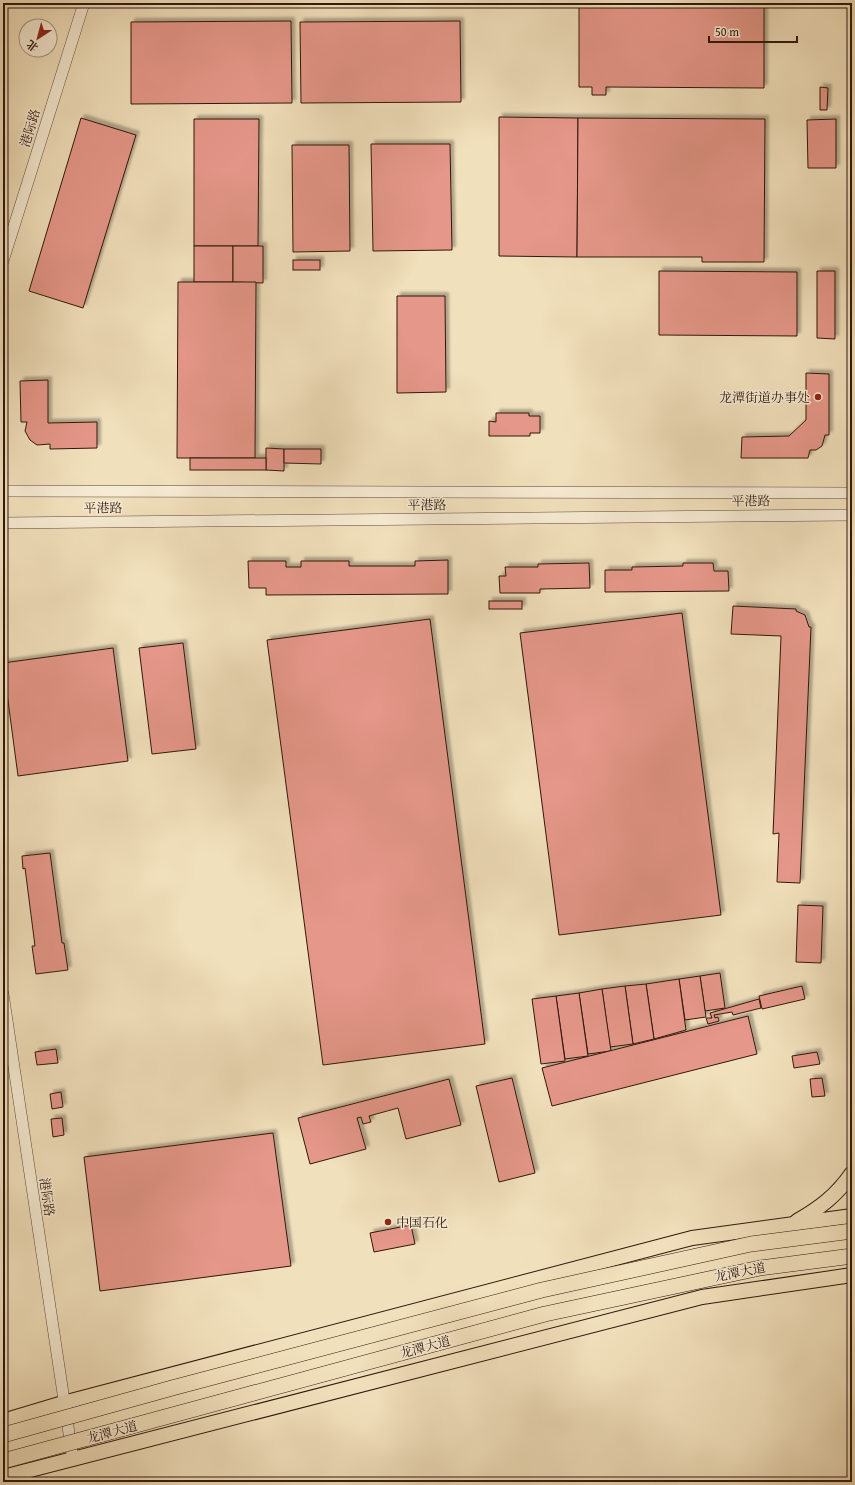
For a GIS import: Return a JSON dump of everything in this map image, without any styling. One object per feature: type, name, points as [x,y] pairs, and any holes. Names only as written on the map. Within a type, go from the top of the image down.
[{"type":"highway","name":"龙潭大道","points":[[3,1435],[180,1386],[542,1290],[751,1244],[852,1231]]},
{"type":"highway","name":"龙潭大道","points":[[3,1461],[545,1314],[760,1268],[852,1256]]},
{"type":"main road","points":[[790,1225],[821,1207],[845,1184],[852,1173]]},
{"type":"main road","points":[[3,1421],[63,1403],[692,1238],[852,1216]]},
{"type":"main road","points":[[3,1477],[702,1297],[852,1275]]},
{"type":"street","name":"港际路","points":[[3,261],[84,3]]},
{"type":"street","name":"平港路","points":[[3,491],[852,493]]},
{"type":"street","name":"平港路","points":[[3,523],[852,514]]},
{"type":"street","name":"港际路","points":[[3,994],[63,1403],[73,1460]]},
{"type":"building","points":[[579,3],[764,3],[764,88],[606,87],[606,95],[592,95],[592,87],[579,87]]},
{"type":"building","points":[[291,21],[292,103],[131,104],[131,22]]},
{"type":"building","points":[[460,21],[461,102],[301,103],[300,22]]},
{"type":"building","points":[[820,87],[828,88],[827,110],[820,110]]},
{"type":"building","points":[[499,117],[578,118],[577,257],[499,256]]},
{"type":"building","points":[[81,118],[136,135],[83,308],[29,291]]},
{"type":"building","points":[[578,118],[765,119],[764,262],[702,262],[702,257],[577,257]]},
{"type":"building","points":[[194,119],[259,119],[258,246],[194,246]]},
{"type":"building","points":[[836,119],[836,168],[808,168],[807,120]]},
{"type":"building","points":[[371,144],[450,144],[452,250],[373,251]]},
{"type":"building","points":[[292,145],[349,145],[350,251],[293,252]]},
{"type":"building","points":[[194,246],[233,246],[233,282],[194,282]]},
{"type":"building","points":[[233,246],[263,246],[263,283],[233,282]]},
{"type":"building","points":[[293,260],[320,260],[320,270],[293,270]]},
{"type":"building","points":[[659,271],[797,272],[797,336],[659,335]]},
{"type":"building","points":[[817,271],[835,271],[835,339],[817,338]]},
{"type":"building","points":[[178,282],[256,282],[255,458],[177,458]]},
{"type":"building","points":[[397,296],[445,296],[446,392],[397,393]]},
{"type":"building","name":"龙潭街道办事处","points":[[806,373],[829,374],[829,435],[825,435],[822,446],[816,450],[810,450],[808,458],[741,458],[742,437],[789,436],[806,420]]},
{"type":"building","points":[[48,380],[48,423],[97,422],[97,448],[50,449],[50,444],[37,445],[30,440],[25,431],[27,422],[21,422],[20,381]]},
{"type":"building","points":[[496,413],[529,413],[529,416],[540,416],[540,433],[530,433],[530,436],[489,436],[489,421],[496,422]]},
{"type":"building","points":[[266,448],[284,449],[284,471],[266,470]]},
{"type":"building","points":[[284,449],[321,449],[321,464],[284,463]]},
{"type":"building","points":[[190,458],[266,458],[266,470],[190,470]]},
{"type":"building","points":[[448,560],[448,594],[266,595],[266,588],[249,588],[248,561],[286,561],[286,567],[301,567],[301,561],[349,561],[349,566],[415,566],[415,561]]},
{"type":"building","points":[[589,563],[590,588],[540,589],[540,593],[500,593],[499,576],[506,576],[505,567],[538,567],[538,564]]},
{"type":"building","points":[[683,563],[713,563],[714,571],[728,571],[729,591],[605,592],[605,570],[632,570],[632,567],[683,566]]},
{"type":"building","points":[[489,601],[522,601],[522,609],[489,609]]},
{"type":"building","points":[[733,606],[796,609],[796,611],[805,615],[809,627],[811,627],[800,883],[777,882],[779,833],[773,834],[781,636],[731,634]]},
{"type":"building","points":[[682,613],[721,915],[559,935],[520,633]]},
{"type":"building","points":[[430,619],[485,1044],[323,1065],[267,640]]},
{"type":"building","points":[[183,643],[196,749],[152,754],[139,648]]},
{"type":"building","points":[[113,648],[128,761],[18,776],[3,663]]},
{"type":"building","points":[[50,853],[62,943],[64,943],[68,970],[36,974],[32,946],[35,946],[25,868],[23,869],[22,856]]},
{"type":"building","points":[[798,905],[823,906],[821,963],[796,962]]},
{"type":"building","points":[[720,973],[725,1008],[705,1011],[700,976]]},
{"type":"building","points":[[700,976],[706,1017],[685,1020],[679,979]]},
{"type":"building","points":[[679,979],[686,1030],[654,1039],[646,984]]},
{"type":"building","points":[[646,984],[654,1039],[633,1044],[625,986]]},
{"type":"building","points":[[625,986],[633,1044],[610,1047],[602,989]]},
{"type":"building","points":[[802,986],[805,999],[762,1009],[759,996]]},
{"type":"building","points":[[602,989],[611,1051],[588,1054],[579,993]]},
{"type":"building","points":[[579,993],[588,1056],[565,1059],[556,996]]},
{"type":"building","points":[[556,996],[565,1061],[541,1064],[532,999]]},
{"type":"building","points":[[759,999],[761,1008],[733,1015],[732,1012],[714,1015],[715,1018],[718,1017],[719,1021],[708,1024],[706,1018],[712,1018],[710,1013]]},
{"type":"building","points":[[748,1016],[757,1054],[552,1106],[542,1068]]},
{"type":"building","points":[[56,1049],[58,1063],[37,1065],[35,1052]]},
{"type":"building","points":[[817,1052],[820,1064],[794,1068],[792,1056]]},
{"type":"building","points":[[512,1078],[535,1173],[499,1182],[476,1086]]},
{"type":"building","points":[[822,1078],[825,1096],[812,1097],[810,1079]]},
{"type":"building","points":[[449,1079],[461,1125],[406,1139],[398,1108],[369,1116],[371,1122],[363,1124],[361,1117],[357,1118],[366,1149],[310,1164],[298,1118]]},
{"type":"building","points":[[61,1092],[63,1107],[52,1109],[50,1094]]},
{"type":"building","points":[[62,1118],[64,1135],[53,1137],[51,1119]]},
{"type":"building","points":[[273,1133],[291,1266],[100,1291],[84,1157]]},
{"type":"building","points":[[411,1225],[415,1244],[374,1252],[370,1233]]},
{"type":"place","name":"龙潭街道办事处","points":[[818,397]]},
{"type":"place","name":"中国石化","points":[[388,1222]]}]
